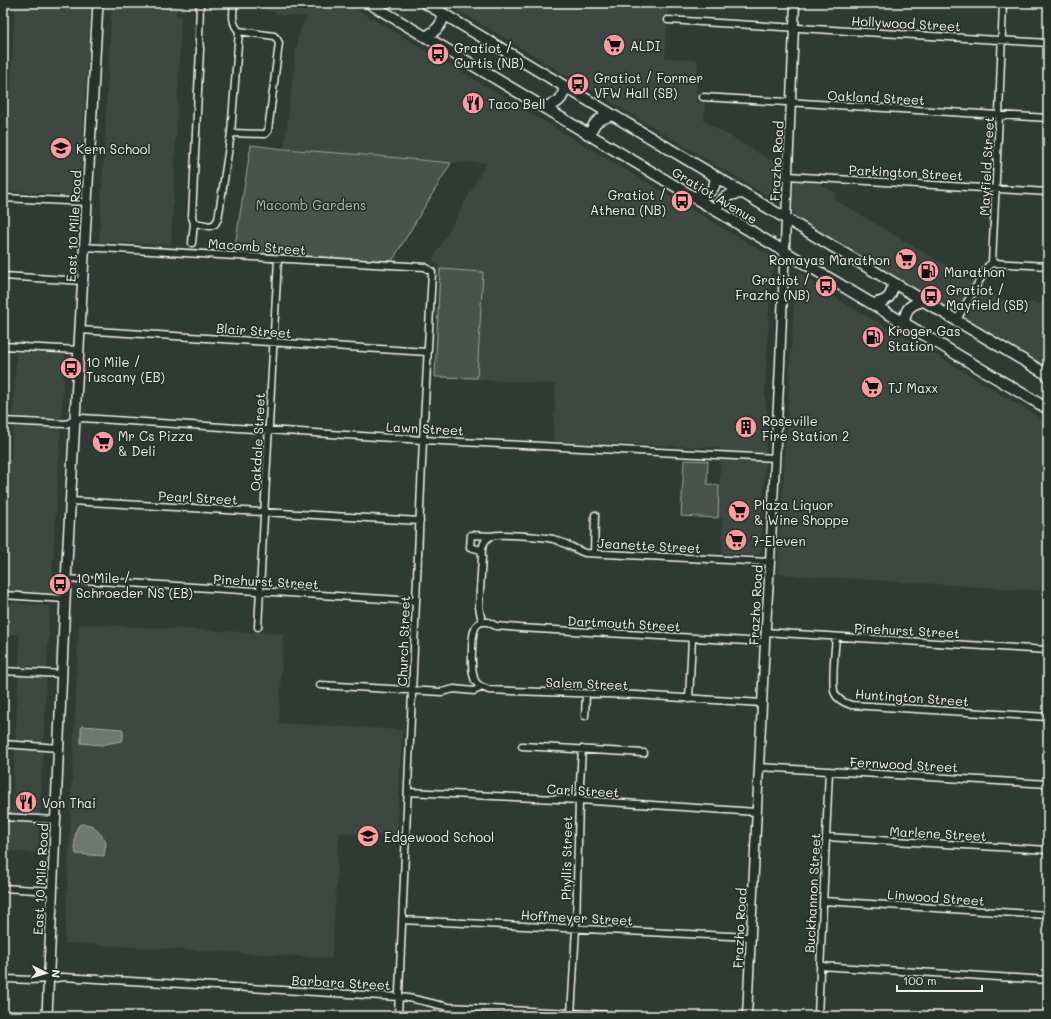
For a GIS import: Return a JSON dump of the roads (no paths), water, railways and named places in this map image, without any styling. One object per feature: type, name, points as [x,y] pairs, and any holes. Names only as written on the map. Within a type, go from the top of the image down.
[{"type":"main road","name":"East 10 Mile Road","points":[[79,350],[98,3]]},
{"type":"main road","name":"Gratiot Avenue","points":[[369,3],[1048,409]]},
{"type":"main road","name":"Gratiot Avenue","points":[[426,3],[1048,375]]},
{"type":"main road","points":[[426,37],[440,26],[444,14]]},
{"type":"main road","points":[[543,107],[559,101],[563,94],[564,86]]},
{"type":"main road","points":[[590,135],[595,123],[604,117],[613,115]]},
{"type":"main road","points":[[694,197],[712,190],[716,184],[716,176]]},
{"type":"main road","points":[[715,210],[725,196],[734,193],[742,193]]},
{"type":"main road","points":[[873,304],[885,301],[888,298],[892,292],[893,283]]},
{"type":"main road","points":[[904,323],[907,308],[923,301]]},
{"type":"main road","points":[[66,579],[79,350]]},
{"type":"main road","name":"East 10 Mile Road","points":[[47,1016],[66,579]]},
{"type":"street","points":[[192,242],[194,223],[192,218],[200,3]]},
{"type":"street","points":[[231,133],[265,134],[268,131],[279,43],[274,36],[239,31],[234,25],[234,3]]},
{"type":"street","name":"Frazho Road","points":[[747,1016],[785,251],[795,3]]},
{"type":"street","name":"Mayfield Street","points":[[992,263],[1004,3]]},
{"type":"street","name":"Hollywood Street","points":[[668,20],[1048,43]]},
{"type":"street","points":[[194,223],[210,226],[215,224],[218,219],[231,133],[239,31]]},
{"type":"street","name":"Oakland Street","points":[[703,97],[1048,118]]},
{"type":"street","name":"Parkington Street","points":[[787,176],[1048,192]]},
{"type":"street","points":[[3,198],[87,202]]},
{"type":"street","name":"Macomb Street","points":[[84,247],[425,267],[429,269]]},
{"type":"street","name":"Oakdale Street","points":[[258,627],[278,259]]},
{"type":"street","points":[[956,321],[988,266],[992,263],[1048,266]]},
{"type":"street","name":"Church Street","points":[[398,1016],[427,352],[432,276],[432,272],[429,269]]},
{"type":"street","points":[[3,276],[83,281]]},
{"type":"street","name":"Blair Street","points":[[80,330],[427,352]]},
{"type":"street","points":[[3,346],[79,350]]},
{"type":"street","name":"Lawn Street","points":[[3,420],[66,424],[82,418],[423,440],[775,458]]},
{"type":"street","name":"Pearl Street","points":[[71,501],[420,521]]},
{"type":"street","points":[[594,553],[595,515]]},
{"type":"street","name":"Jeanette Street","points":[[481,550],[470,547],[471,535],[490,537],[505,535],[552,539],[585,553],[770,562]]},
{"type":"street","points":[[482,687],[478,685],[474,678],[472,671],[472,653],[475,627],[482,622],[479,607],[482,557],[481,550],[483,544],[490,537]]},
{"type":"street","name":"Pinehurst Street","points":[[66,579],[416,601]]},
{"type":"street","points":[[3,595],[65,599]]},
{"type":"street","name":"Dartmouth Street","points":[[482,622],[488,622],[496,626],[520,628],[765,642]]},
{"type":"street","name":"Pinehurst Street","points":[[765,632],[1048,650]]},
{"type":"street","name":"Huntington Street","points":[[836,637],[833,686],[836,695],[846,704],[1048,717]]},
{"type":"street","points":[[689,699],[692,638]]},
{"type":"street","points":[[3,671],[62,674]]},
{"type":"street","name":"Salem Street","points":[[320,685],[412,689],[442,692],[454,689],[474,691],[482,687],[489,690],[762,703]]},
{"type":"street","points":[[585,716],[586,694]]},
{"type":"street","points":[[3,744],[59,748]]},
{"type":"street","points":[[522,746],[644,753]]},
{"type":"street","name":"Phyllis Street","points":[[571,1014],[576,928],[579,800],[582,749]]},
{"type":"street","name":"Fernwood Street","points":[[759,767],[1048,784]]},
{"type":"street","name":"Buckhannon Street","points":[[818,1016],[829,771]]},
{"type":"street","name":"Carl Street","points":[[408,792],[579,800],[756,812]]},
{"type":"street","points":[[3,817],[56,820]]},
{"type":"street","name":"Marlene Street","points":[[826,837],[1048,850]]},
{"type":"street","points":[[3,888],[52,891]]},
{"type":"street","name":"Linwood Street","points":[[823,901],[1048,915]]},
{"type":"street","name":"Hoffmeyer Street","points":[[402,920],[750,937]]},
{"type":"street","points":[[820,966],[1048,980]]},
{"type":"street","name":"Barbara Street","points":[[3,978],[48,980],[63,977],[399,997],[449,1007],[632,1016]]},
{"type":"place","name":"ALDI","points":[[614,45]]},
{"type":"place","name":"Gratiot / Curtis (NB)","points":[[438,54]]},
{"type":"place","name":"Gratiot / Former VFW Hall (SB)","points":[[578,84]]},
{"type":"place","name":"Taco Bell","points":[[473,103]]},
{"type":"place","name":"Kern School","points":[[61,148]]},
{"type":"place","name":"Gratiot / Athena (NB)","points":[[682,201]]},
{"type":"place","name":"Romayas Marathon","points":[[906,259]]},
{"type":"place","name":"Marathon","points":[[928,271]]},
{"type":"place","name":"Gratiot / Frazho (NB)","points":[[826,286]]},
{"type":"place","name":"Gratiot / Mayfield (SB)","points":[[931,296]]},
{"type":"place","name":"Kroger Gas Station","points":[[873,337]]},
{"type":"place","name":"10 Mile / Tuscany (EB)","points":[[71,368]]},
{"type":"place","name":"TJ Maxx","points":[[872,387]]},
{"type":"place","name":"Roseville Fire Station 2","points":[[746,427]]},
{"type":"place","name":"Mr Cs Pizza & Deli","points":[[103,442]]},
{"type":"place","name":"Plaza Liquor & Wine Shoppe","points":[[739,511]]},
{"type":"place","name":"7-Eleven","points":[[736,540]]},
{"type":"place","name":"10 Mile / Schroeder NS (EB)","points":[[60,584]]},
{"type":"place","name":"Von Thai","points":[[26,802]]},
{"type":"place","name":"Edgewood School","points":[[368,836]]},
{"type":"park label","name":"Macomb Gardens","points":[[311,204]]}]
